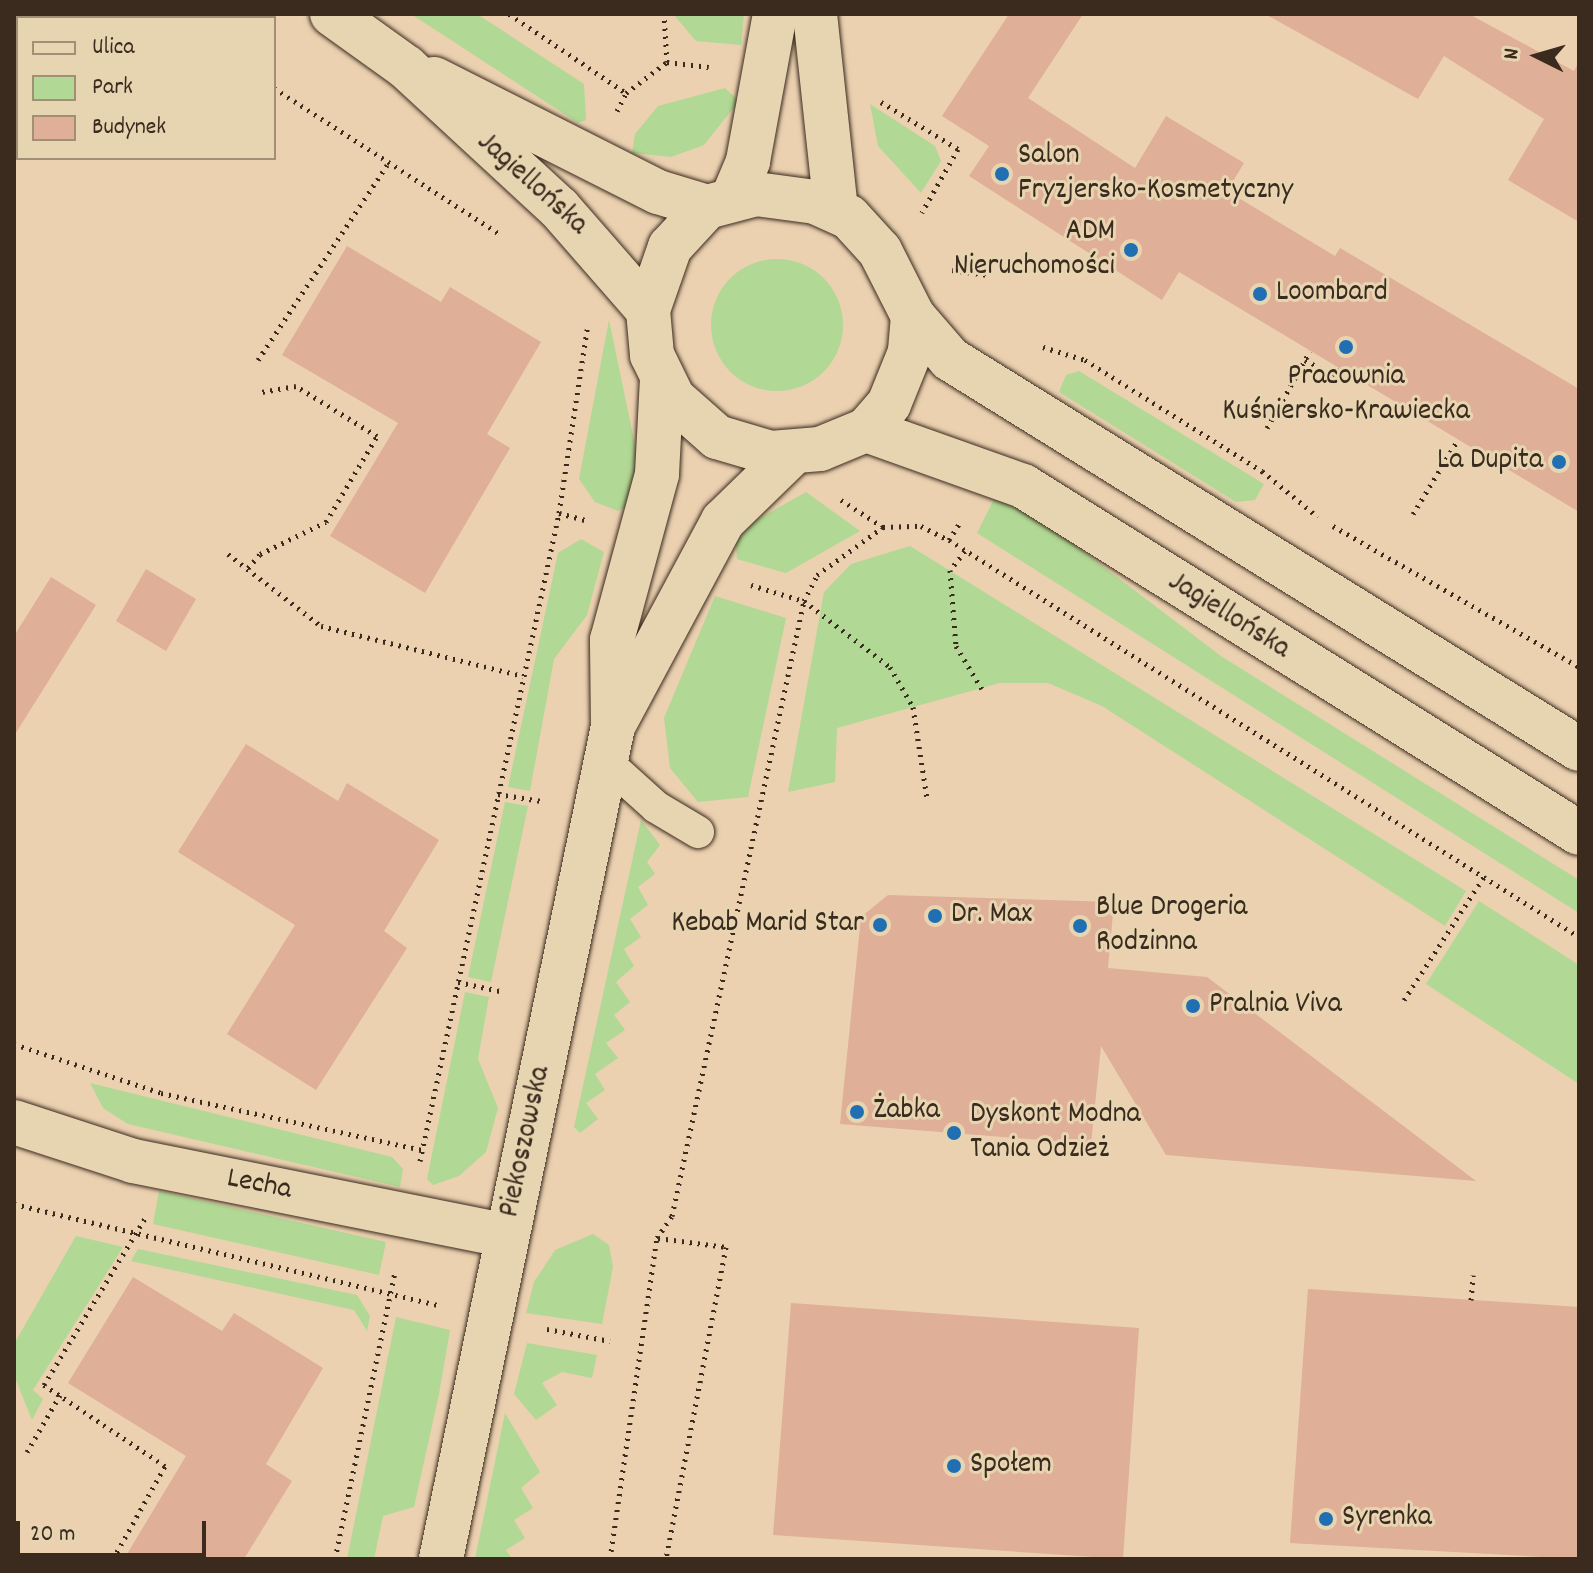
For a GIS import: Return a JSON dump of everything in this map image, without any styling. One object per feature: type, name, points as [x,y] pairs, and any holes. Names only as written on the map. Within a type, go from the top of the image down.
[{"type":"street","name":"Jagiellońska","points":[[332,14],[406,67],[594,242],[648,310]]},
{"type":"street","points":[[775,14],[748,161],[720,202],[670,247],[648,310],[648,339],[662,379],[717,437],[751,450],[793,453],[866,430],[902,381],[913,316]]},
{"type":"street","points":[[815,14],[836,210]]},
{"type":"street","name":"Jagiellońska","points":[[406,67],[658,192],[720,202]]},
{"type":"street","points":[[720,202],[788,197],[836,210],[880,251],[913,316],[950,359],[1579,749]]},
{"type":"street","name":"Piekoszowska","points":[[441,1559],[609,743],[612,640],[657,474],[662,379]]},
{"type":"street","name":"Jagiellońska","points":[[866,430],[1023,486],[1579,833]]},
{"type":"street","name":"Piekoszowska","points":[[609,743],[723,521],[793,453]]},
{"type":"street","name":"Lecha","points":[[14,1122],[154,1165],[507,1236]]},
{"type":"lane","points":[[609,743],[656,807],[698,832]]},
{"type":"path","points":[[509,14],[626,93],[667,62],[664,14]]},
{"type":"path","points":[[276,89],[387,165],[514,242]]},
{"type":"path","points":[[871,95],[958,149],[922,212]]},
{"type":"path","points":[[258,360],[387,165]]},
{"type":"path","points":[[913,203],[930,221]]},
{"type":"path","points":[[949,256],[954,285]]},
{"type":"path","points":[[952,270],[987,275]]},
{"type":"path","points":[[416,1176],[588,356],[585,321]]},
{"type":"path","points":[[1027,342],[1085,360],[1262,471],[1318,517],[1579,667]]},
{"type":"path","points":[[1267,428],[1310,351]]},
{"type":"path","points":[[1305,360],[1333,376],[1338,367]]},
{"type":"path","points":[[248,568],[260,554],[326,522],[377,436],[296,386],[262,392]]},
{"type":"path","points":[[1413,514],[1458,440]]},
{"type":"path","points":[[610,1559],[657,1238],[672,1216],[804,601],[817,575],[883,527],[921,526],[965,551],[1579,937]]},
{"type":"path","points":[[965,551],[950,570],[954,632],[961,666],[982,689]]},
{"type":"path","points":[[228,554],[321,626],[523,676]]},
{"type":"path","points":[[745,584],[804,601],[890,667],[913,707],[927,799]]},
{"type":"path","points":[[1404,1000],[1484,877]]},
{"type":"path","points":[[14,1044],[161,1093],[422,1150]]},
{"type":"path","points":[[113,1559],[165,1466],[44,1385],[135,1236],[154,1165]]},
{"type":"path","points":[[14,1204],[135,1236],[451,1308]]},
{"type":"path","points":[[657,1238],[726,1247],[666,1559]]},
{"type":"path","points":[[335,1559],[398,1259]]},
{"type":"path","points":[[1471,1300],[1473,1275]]},
{"type":"path","points":[[537,1327],[610,1341]]},
{"type":"path","points":[[27,1452],[60,1395]]},
{"type":"path","points":[[113,1541],[120,1546]]},
{"type":"green space","points":[[411,14],[477,14],[584,84],[586,120],[578,123]]},
{"type":"green space","points":[[673,14],[744,14],[741,45],[696,41]]},
{"type":"green space","points":[[725,88],[739,101],[704,145],[671,157],[632,153],[635,134],[658,106]]},
{"type":"green space","points":[[870,104],[935,146],[941,161],[921,193],[878,146]]},
{"type":"green space","points":[[777,259],[802,264],[823,279],[838,300],[843,325],[838,350],[823,371],[802,386],[777,391],[752,386],[731,371],[716,350],[711,325],[716,300],[731,279],[752,264]]},
{"type":"green space","points":[[609,320],[639,464],[630,504],[618,511],[595,502],[579,479]]},
{"type":"green space","points":[[1079,371],[1264,484],[1255,500],[1236,502],[1059,392],[1066,375]]},
{"type":"green space","points":[[806,492],[860,531],[786,573],[737,559],[736,542],[753,522]]},
{"type":"green space","points":[[995,497],[1055,530],[1221,656],[1579,880],[1579,913],[977,533]]},
{"type":"green space","points":[[581,539],[604,552],[587,615],[554,659],[530,791],[508,787],[558,553]]},
{"type":"green space","points":[[910,546],[1466,891],[1445,926],[1102,706],[1048,683],[1000,683],[837,728],[835,782],[788,792],[824,592],[851,564]]},
{"type":"green space","points":[[715,596],[786,618],[748,797],[698,802],[670,768],[664,718]]},
{"type":"green space","points":[[505,802],[528,806],[491,982],[468,977]]},
{"type":"green space","points":[[641,820],[660,845],[647,862],[655,874],[638,887],[648,905],[630,919],[641,937],[624,949],[634,966],[616,982],[630,1002],[614,1015],[625,1030],[606,1043],[618,1058],[595,1074],[605,1090],[586,1103],[598,1119],[580,1133],[574,1127]]},
{"type":"green space","points":[[1479,901],[1579,965],[1579,1084],[1426,984]]},
{"type":"green space","points":[[465,992],[489,997],[478,1059],[498,1108],[486,1152],[459,1176],[433,1185],[427,1179]]},
{"type":"green space","points":[[90,1083],[392,1157],[403,1169],[400,1187],[128,1124],[103,1108]]},
{"type":"green space","points":[[159,1191],[386,1242],[379,1275],[153,1224]]},
{"type":"green space","points":[[593,1234],[609,1245],[613,1267],[602,1324],[526,1313],[534,1282],[555,1250]]},
{"type":"green space","points":[[76,1236],[123,1247],[33,1390],[43,1399],[32,1420],[14,1375],[14,1344]]},
{"type":"green space","points":[[138,1249],[357,1295],[370,1316],[367,1331],[354,1310],[131,1261]]},
{"type":"green space","points":[[396,1317],[450,1330],[439,1394],[414,1507],[383,1516],[374,1559],[347,1559]]},
{"type":"green space","points":[[527,1343],[597,1355],[592,1378],[562,1372],[542,1383],[557,1405],[536,1420],[514,1394]]},
{"type":"green space","points":[[505,1413],[540,1472],[521,1488],[533,1508],[514,1520],[525,1538],[506,1550],[512,1559],[475,1559]]},
{"type":"building","points":[[1009,14],[1083,14],[1028,98],[1135,168],[1166,116],[1244,163],[1227,191],[1335,256],[1340,248],[1579,389],[1579,512],[1179,272],[1162,300],[969,176],[989,146],[942,116]]},
{"type":"building","points":[[1265,14],[1469,14],[1574,71],[1579,61],[1579,222],[1508,180],[1544,119],[1444,56],[1418,99]]},
{"type":"building","points":[[347,246],[441,302],[450,287],[541,342],[487,434],[510,448],[425,593],[330,536],[398,423],[282,355]]},
{"type":"building","points":[[146,569],[196,599],[166,651],[116,621]]},
{"type":"building","points":[[51,577],[96,605],[14,736],[14,636]]},
{"type":"building","points":[[246,744],[338,801],[347,783],[439,840],[384,931],[407,948],[316,1090],[227,1034],[295,925],[178,852]]},
{"type":"building","points":[[888,895],[1114,902],[1108,968],[1207,977],[1476,1181],[1166,1155],[1101,1046],[1091,1144],[840,1124],[861,917]]},
{"type":"building","points":[[133,1277],[222,1331],[234,1313],[323,1368],[266,1464],[292,1481],[244,1559],[124,1559],[186,1456],[68,1383]]},
{"type":"building","points":[[1308,1289],[1579,1307],[1579,1559],[1290,1543]]},
{"type":"building","name":"Społem","points":[[791,1303],[1139,1328],[1123,1559],[773,1535]]},
{"type":"place","name":"Salon Fryzjersko-Kosmetyczny","points":[[1002,174]]},
{"type":"place","name":"ADM Nieruchomości","points":[[1131,250]]},
{"type":"place","name":"Loombard","points":[[1260,294]]},
{"type":"place","name":"Pracownia Kuśniersko-Krawiecka","points":[[1346,347]]},
{"type":"place","name":"La Dupita","points":[[1559,462]]},
{"type":"place","name":"Dr. Max","points":[[935,916]]},
{"type":"place","name":"Kebab Marid Star","points":[[880,925]]},
{"type":"place","name":"Blue Drogeria Rodzinna","points":[[1080,926]]},
{"type":"place","name":"Pralnia Viva","points":[[1193,1006]]},
{"type":"place","name":"Żabka","points":[[857,1112]]},
{"type":"place","name":"Dyskont Modna Tania Odzież","points":[[954,1133]]},
{"type":"place","name":"Społem","points":[[954,1466]]},
{"type":"place","name":"Syrenka","points":[[1326,1519]]}]
